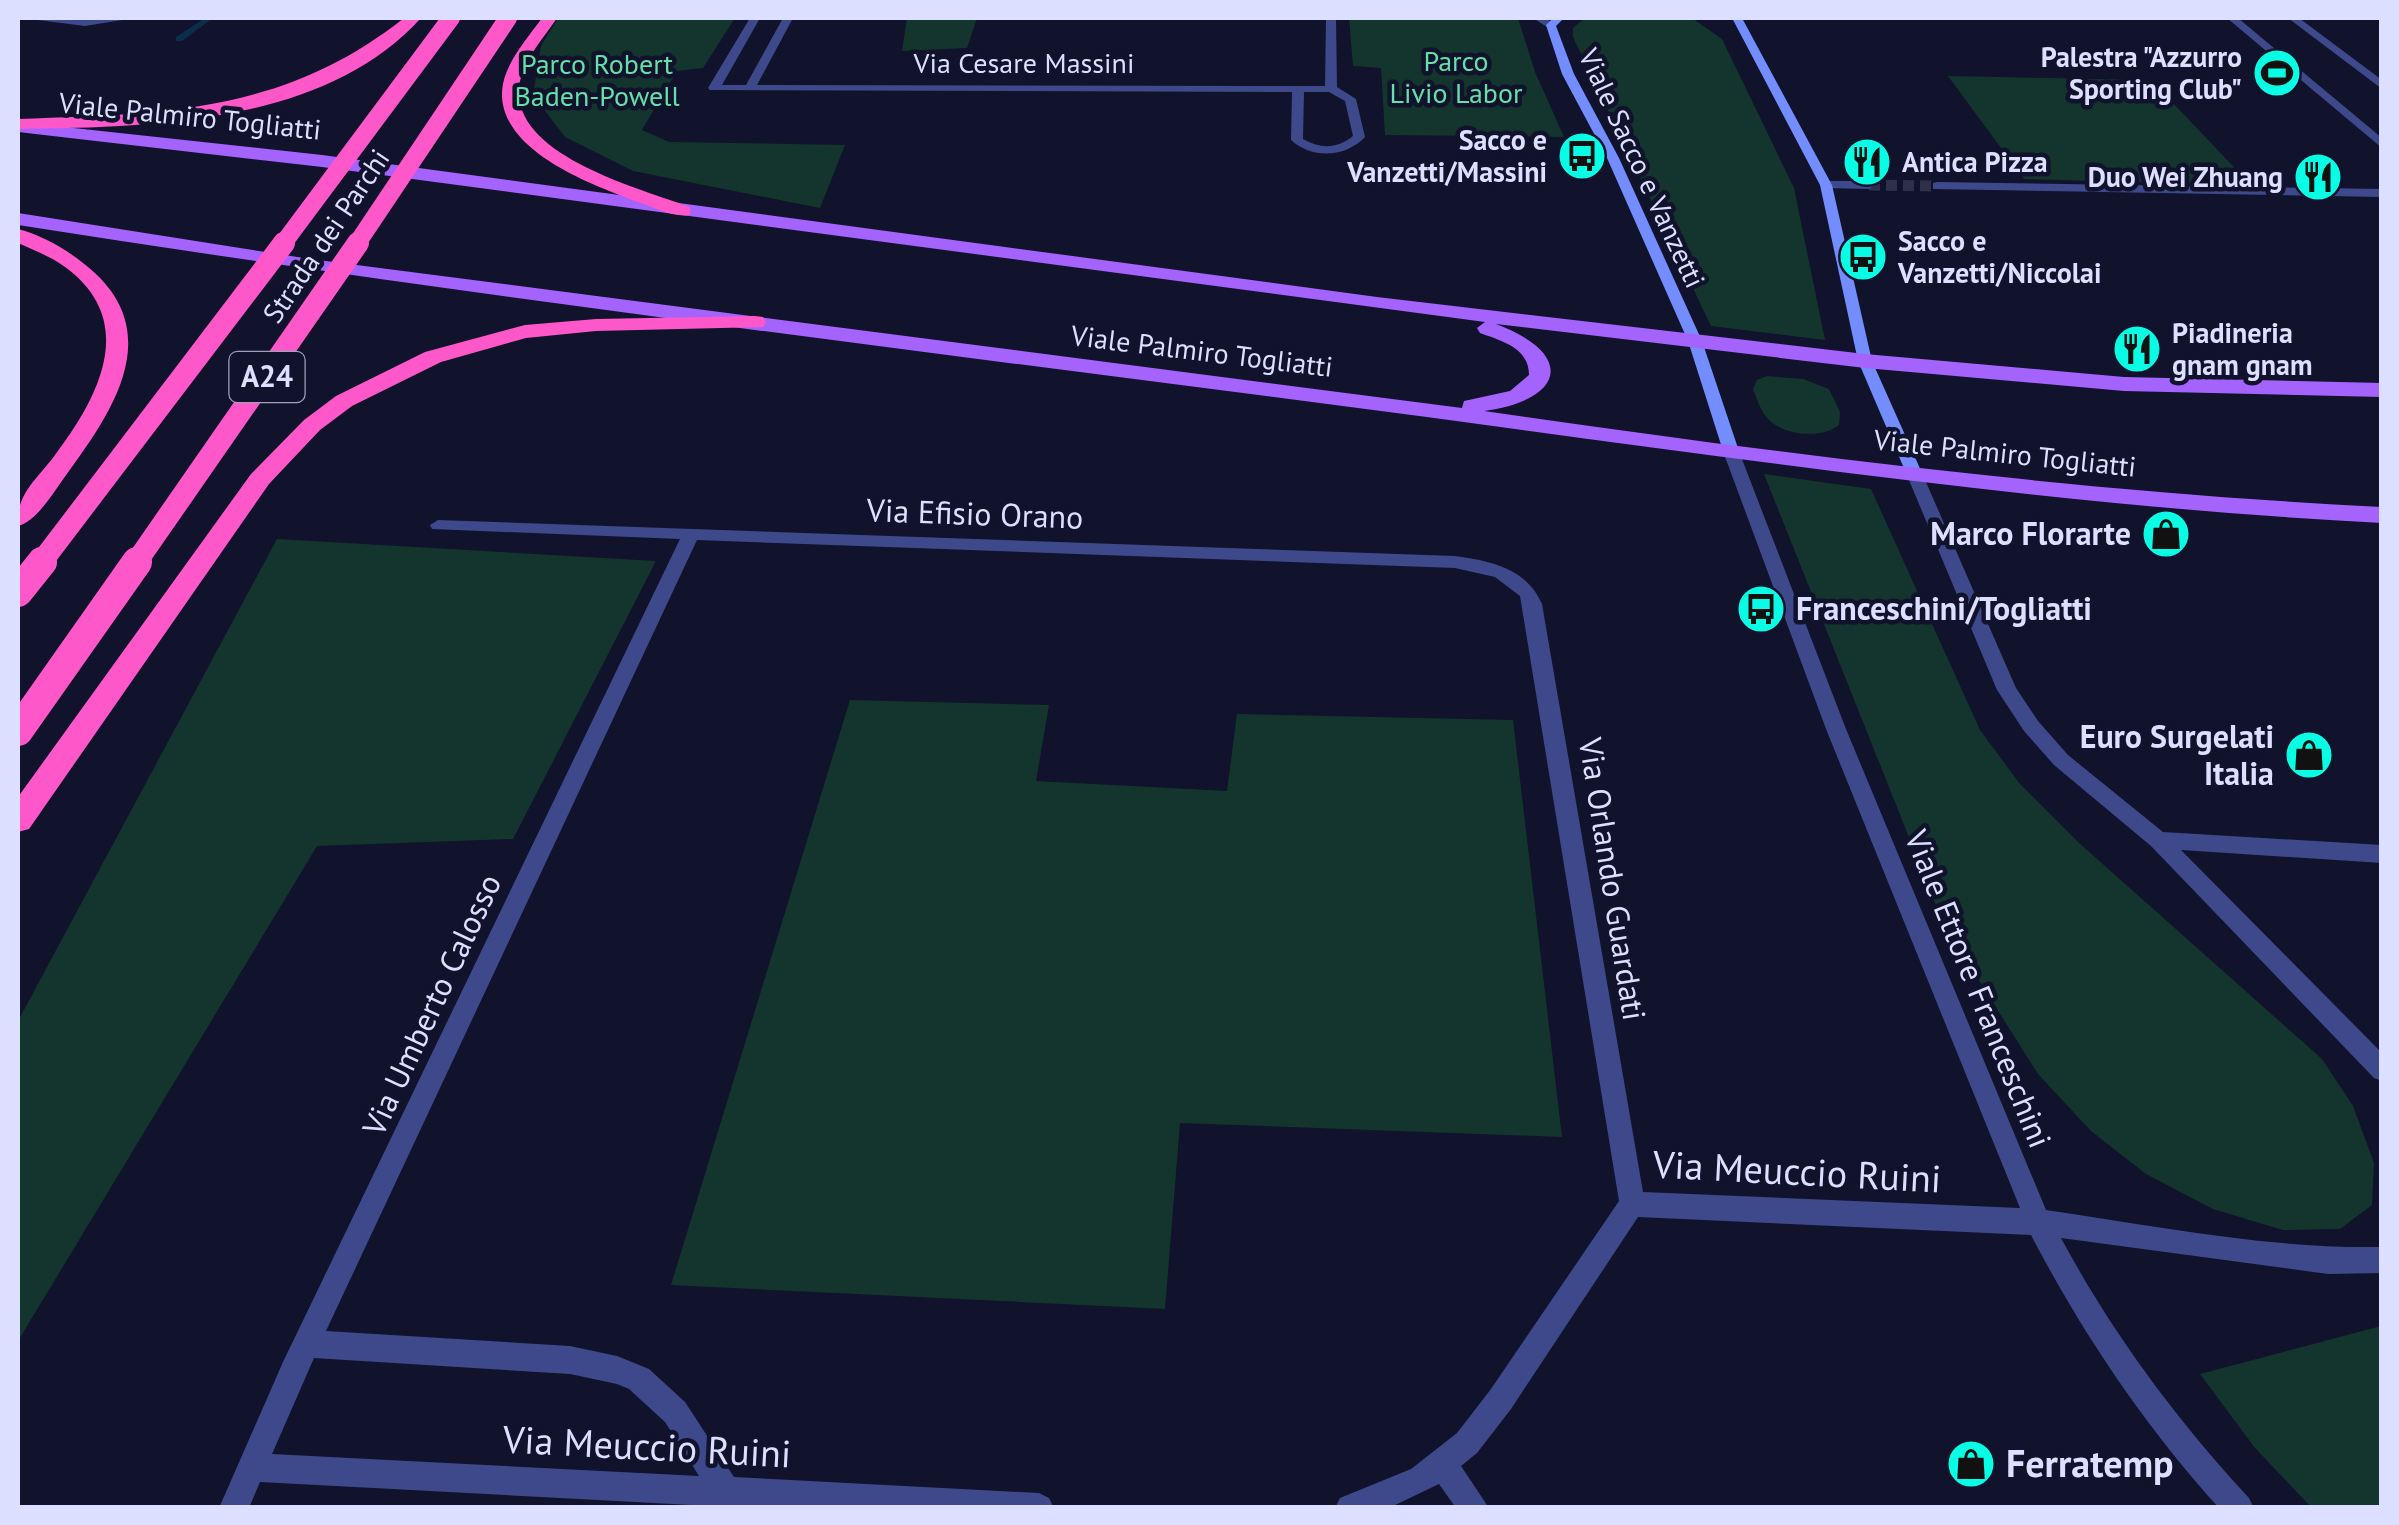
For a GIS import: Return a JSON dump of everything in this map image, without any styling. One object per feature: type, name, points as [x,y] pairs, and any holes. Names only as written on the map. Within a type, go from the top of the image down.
[{"type":"highway","points":[[18,126],[168,117],[258,100],[348,66],[390,40],[413,18]]},
{"type":"highway","name":"Strada dei Parchi","points":[[18,592],[128,452],[451,18]]},
{"type":"highway","name":"Strada dei Parchi","points":[[18,730],[279,360],[508,18]]},
{"type":"highway","points":[[549,18],[512,84],[511,106],[522,130],[540,147],[572,166],[684,211]]},
{"type":"highway","points":[[18,234],[72,260],[98,284],[115,316],[121,350],[108,391],[92,421],[18,518]]},
{"type":"highway","points":[[18,820],[260,480],[299,437],[334,408],[416,364],[508,336],[579,325],[755,322]]},
{"type":"main road","name":"Viale Palmiro Togliatti","points":[[18,126],[322,161],[1377,304],[1866,361],[2124,384],[2382,390]]},
{"type":"main road","name":"Viale Palmiro Togliatti","points":[[18,219],[310,265],[1419,409],[1732,454],[2221,507],[2382,515]]},
{"type":"main road","points":[[1377,304],[1508,335],[1530,346],[1539,357],[1540,372],[1534,386],[1516,400],[1419,409]]},
{"type":"street","points":[[26,18],[85,23],[130,18]]},
{"type":"street","name":"Via Cesare Massini","points":[[755,18],[714,88],[1332,89]]},
{"type":"street","points":[[750,88],[788,18]]},
{"type":"street","points":[[1298,90],[1297,140],[1302,145],[1324,150],[1347,147],[1359,137],[1350,99],[1332,89],[1331,18]]},
{"type":"street","points":[[1538,18],[1556,21]]},
{"type":"street","points":[[1738,18],[1826,185],[1866,361],[2020,712],[2060,760],[2158,840],[2382,1070]]},
{"type":"street","points":[[2232,18],[2382,145]]},
{"type":"street","points":[[2293,18],[2382,86]]},
{"type":"street","name":"Viale Sacco e Vanzetti","points":[[1556,21],[1568,74],[1613,158],[1695,341],[1732,454]]},
{"type":"street","points":[[1826,185],[1870,185]]},
{"type":"street","points":[[1938,186],[2382,193]]},
{"type":"street","name":"Viale Ettore Franceschini","points":[[1732,454],[1836,729],[2038,1222],[2082,1302],[2136,1384],[2190,1454],[2239,1508]]},
{"type":"street","name":"Via Efisio Orano","points":[[438,525],[1456,562],[1507,575]]},
{"type":"street","name":"Via Umberto Calosso","points":[[234,1508],[307,1344],[692,533]]},
{"type":"street","name":"Via Orlando Guardati","points":[[1507,575],[1527,590],[1533,604],[1632,1204]]},
{"type":"street","points":[[2158,840],[2382,854]]},
{"type":"street","name":"Via Meuccio Ruini","points":[[1350,1508],[1396,1492],[1443,1466],[1466,1443],[1501,1399],[1632,1204],[2038,1222],[2264,1254],[2328,1261],[2382,1260]]},
{"type":"street","points":[[307,1344],[570,1360],[618,1370],[639,1380],[674,1412],[725,1490]]},
{"type":"street","points":[[1443,1466],[1474,1508]]},
{"type":"street","name":"Via Meuccio Ruini","points":[[251,1467],[1039,1508]]},
{"type":"green space","name":"Parco Robert Baden-Powell","points":[[558,18],[735,18],[703,68],[677,71],[642,130],[669,142],[845,145],[820,208],[633,171],[565,137],[533,95],[541,46]]},
{"type":"green space","points":[[907,18],[977,18],[967,48],[902,51]]},
{"type":"green space","name":"Parco Livio Labor","points":[[1349,18],[1518,18],[1535,72],[1564,137],[1385,135],[1381,68],[1353,66]]},
{"type":"green space","points":[[1585,18],[1692,18],[1722,39],[1794,188],[1825,340],[1711,326],[1573,37],[1573,28]]},
{"type":"green space","points":[[1948,76],[2151,80],[2251,185],[2024,179]]},
{"type":"green space","points":[[1767,376],[1803,379],[1829,389],[1840,412],[1839,425],[1813,434],[1775,425],[1763,413],[1753,389],[1757,380]]},
{"type":"green space","points":[[1764,474],[1871,489],[1980,730],[2020,784],[2078,842],[2322,1059],[2353,1106],[2374,1163],[2372,1205],[2340,1229],[2283,1230],[2213,1209],[2146,1174],[2091,1131],[2038,1074],[1944,925]]},
{"type":"green space","points":[[277,539],[656,561],[513,839],[317,846],[18,1341],[18,1021]]},
{"type":"green space","points":[[850,700],[1049,705],[1036,781],[1227,791],[1237,714],[1513,720],[1562,1137],[1180,1123],[1165,1309],[671,1285]]},
{"type":"green space","points":[[2381,1326],[2381,1507],[2311,1507],[2255,1448],[2200,1374]]},
{"type":"waterway","points":[[179,39],[209,18]]},
{"type":"tunnel","points":[[1869,185],[1937,186]]},
{"type":"place","name":"Palestra \"Azzurro Sporting Club\"","points":[[2277,73]]},
{"type":"place","name":"Sacco e Vanzetti/Massini","points":[[1582,156]]},
{"type":"place","name":"Antica Pizza","points":[[1867,162]]},
{"type":"place","name":"Duo Wei Zhuang","points":[[2318,177]]},
{"type":"place","name":"Sacco e Vanzetti/Niccolai","points":[[1863,257]]},
{"type":"place","name":"Piadineria gnam gnam","points":[[2137,349]]},
{"type":"place","name":"Marco Florarte","points":[[2166,534]]},
{"type":"place","name":"Franceschini/Togliatti","points":[[1761,609]]},
{"type":"place","name":"Euro Surgelati Italia","points":[[2309,755]]},
{"type":"place","name":"Ferratemp","points":[[1971,1464]]}]
